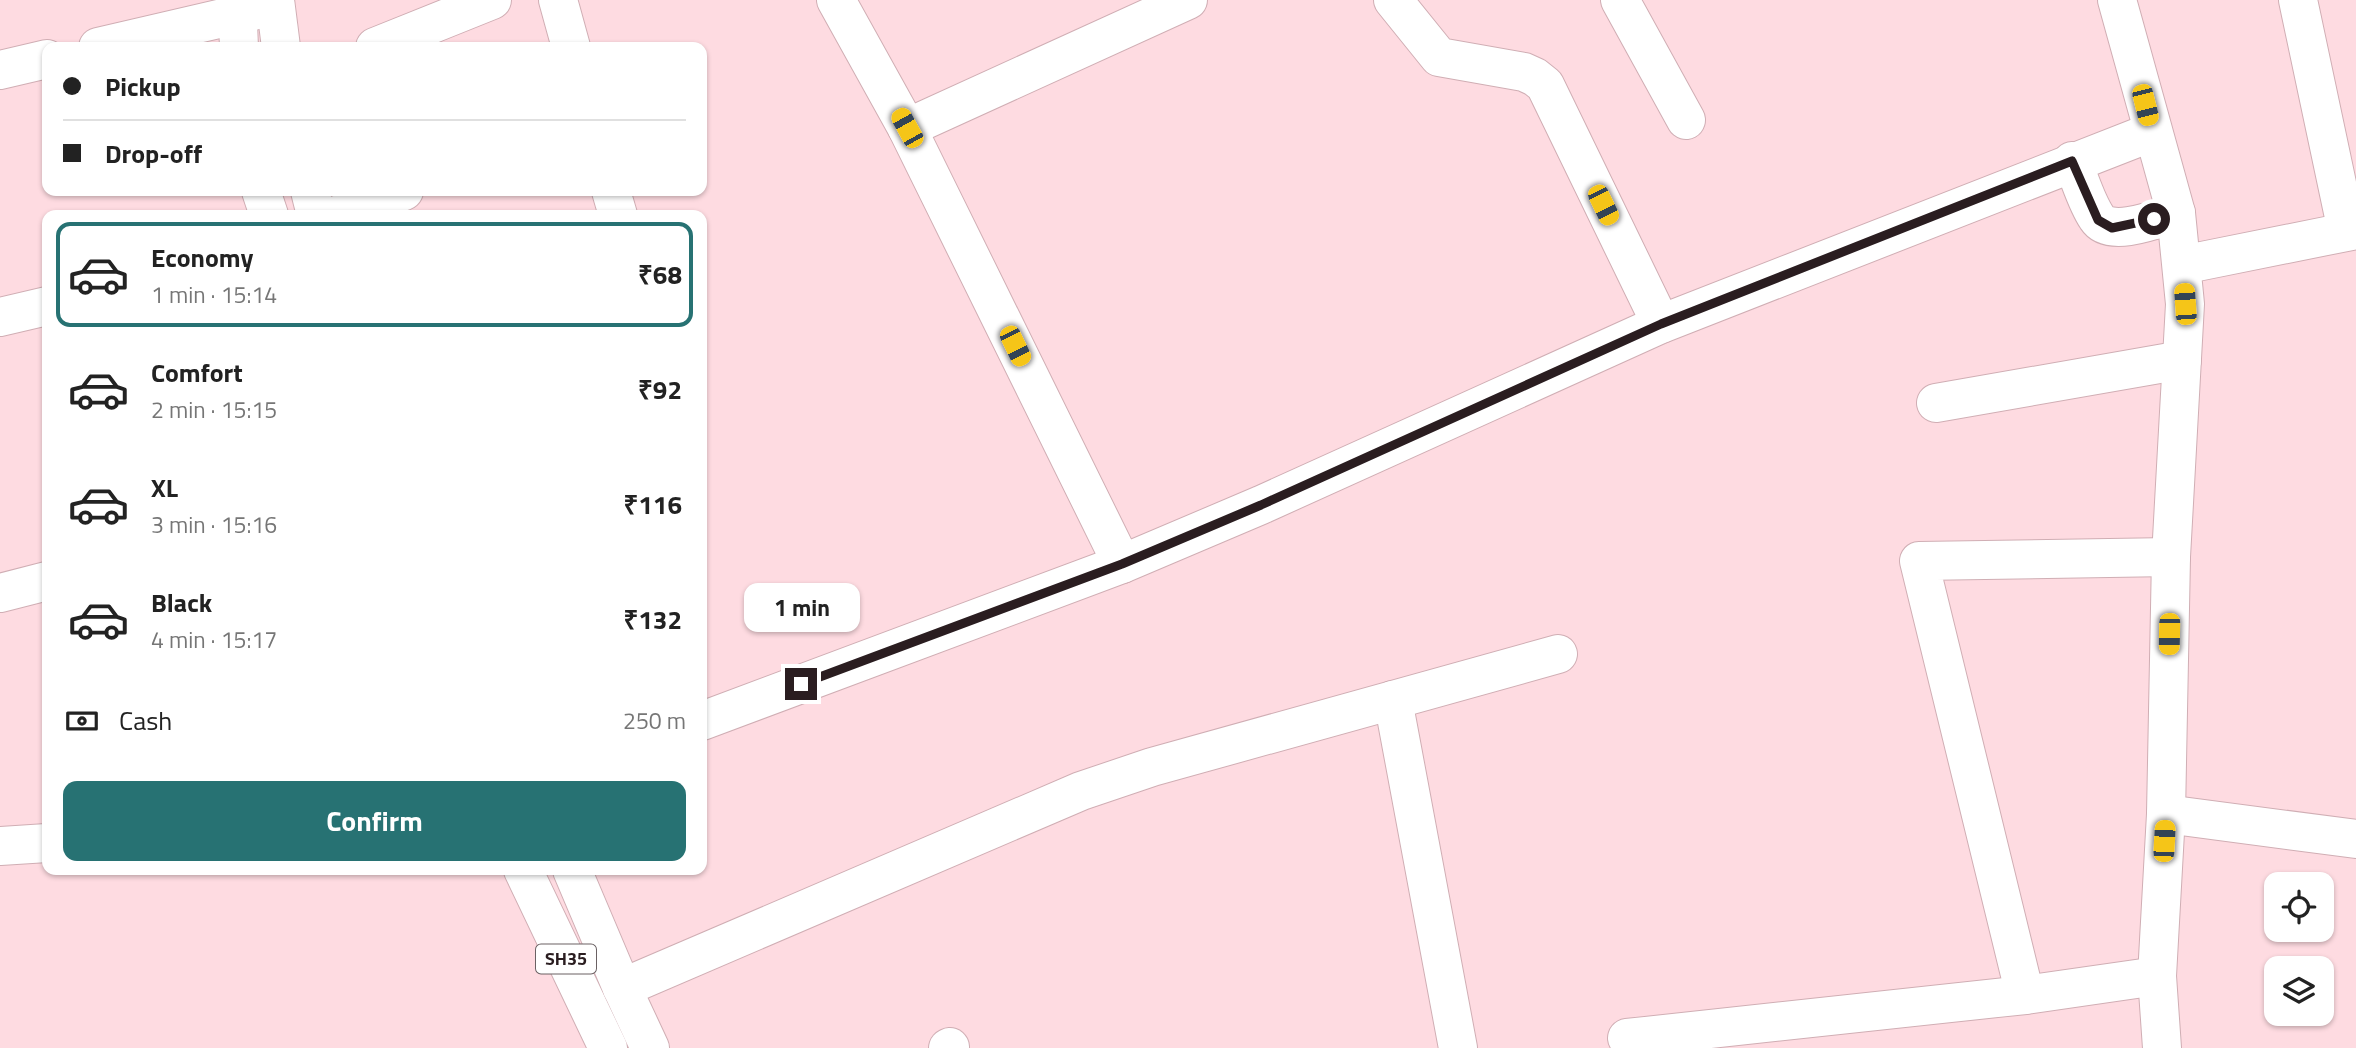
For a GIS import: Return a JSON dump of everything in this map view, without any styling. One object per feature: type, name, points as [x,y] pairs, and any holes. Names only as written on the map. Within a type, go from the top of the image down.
[{"type":"street","points":[[387,42],[492,0]]},
{"type":"street","points":[[558,0],[570,42]]},
{"type":"street","points":[[836,0],[907,128],[1122,564]]},
{"type":"street","points":[[907,128],[1188,0]]},
{"type":"street","points":[[1393,0],[1439,57],[1524,72],[1535,76],[1545,85],[1661,324]]},
{"type":"street","points":[[1620,0],[1686,120]]},
{"type":"street","points":[[2118,0],[2176,213],[2185,304],[2171,557],[2166,814],[2157,976],[2162,1048]]},
{"type":"street","points":[[2182,265],[2352,230],[2298,0]]},
{"type":"street","points":[[125,42],[238,21],[275,3],[280,42]]},
{"type":"street","points":[[0,71],[42,60]]},
{"type":"street","points":[[707,719],[1122,564],[1261,505],[1661,324],[2072,161],[2152,132]]},
{"type":"street","points":[[2072,161],[2098,220],[2112,228],[2132,226],[2176,213]]},
{"type":"street","points":[[351,210],[390,196]]},
{"type":"street","points":[[0,317],[42,307]]},
{"type":"street","points":[[1936,403],[2182,360]]},
{"type":"street","points":[[2025,995],[1919,561],[2171,557]]},
{"type":"street","points":[[0,593],[42,582]]},
{"type":"street","points":[[622,988],[1081,791],[1152,766],[1558,654]]},
{"type":"street","points":[[1393,700],[1458,1048]]},
{"type":"street","points":[[2166,814],[2356,839]]},
{"type":"street","points":[[0,846],[42,843]]},
{"type":"street","name":"SH35","points":[[525,875],[608,1048]]},
{"type":"street","name":"SH35","points":[[574,875],[650,1048]]},
{"type":"street","points":[[1627,1038],[2025,995],[2157,976]]},
{"type":"route","points":[[801,684],[1122,564],[1261,505],[1661,324],[2072,161],[2098,220],[2112,228],[2132,226],[2154,219]]}]
